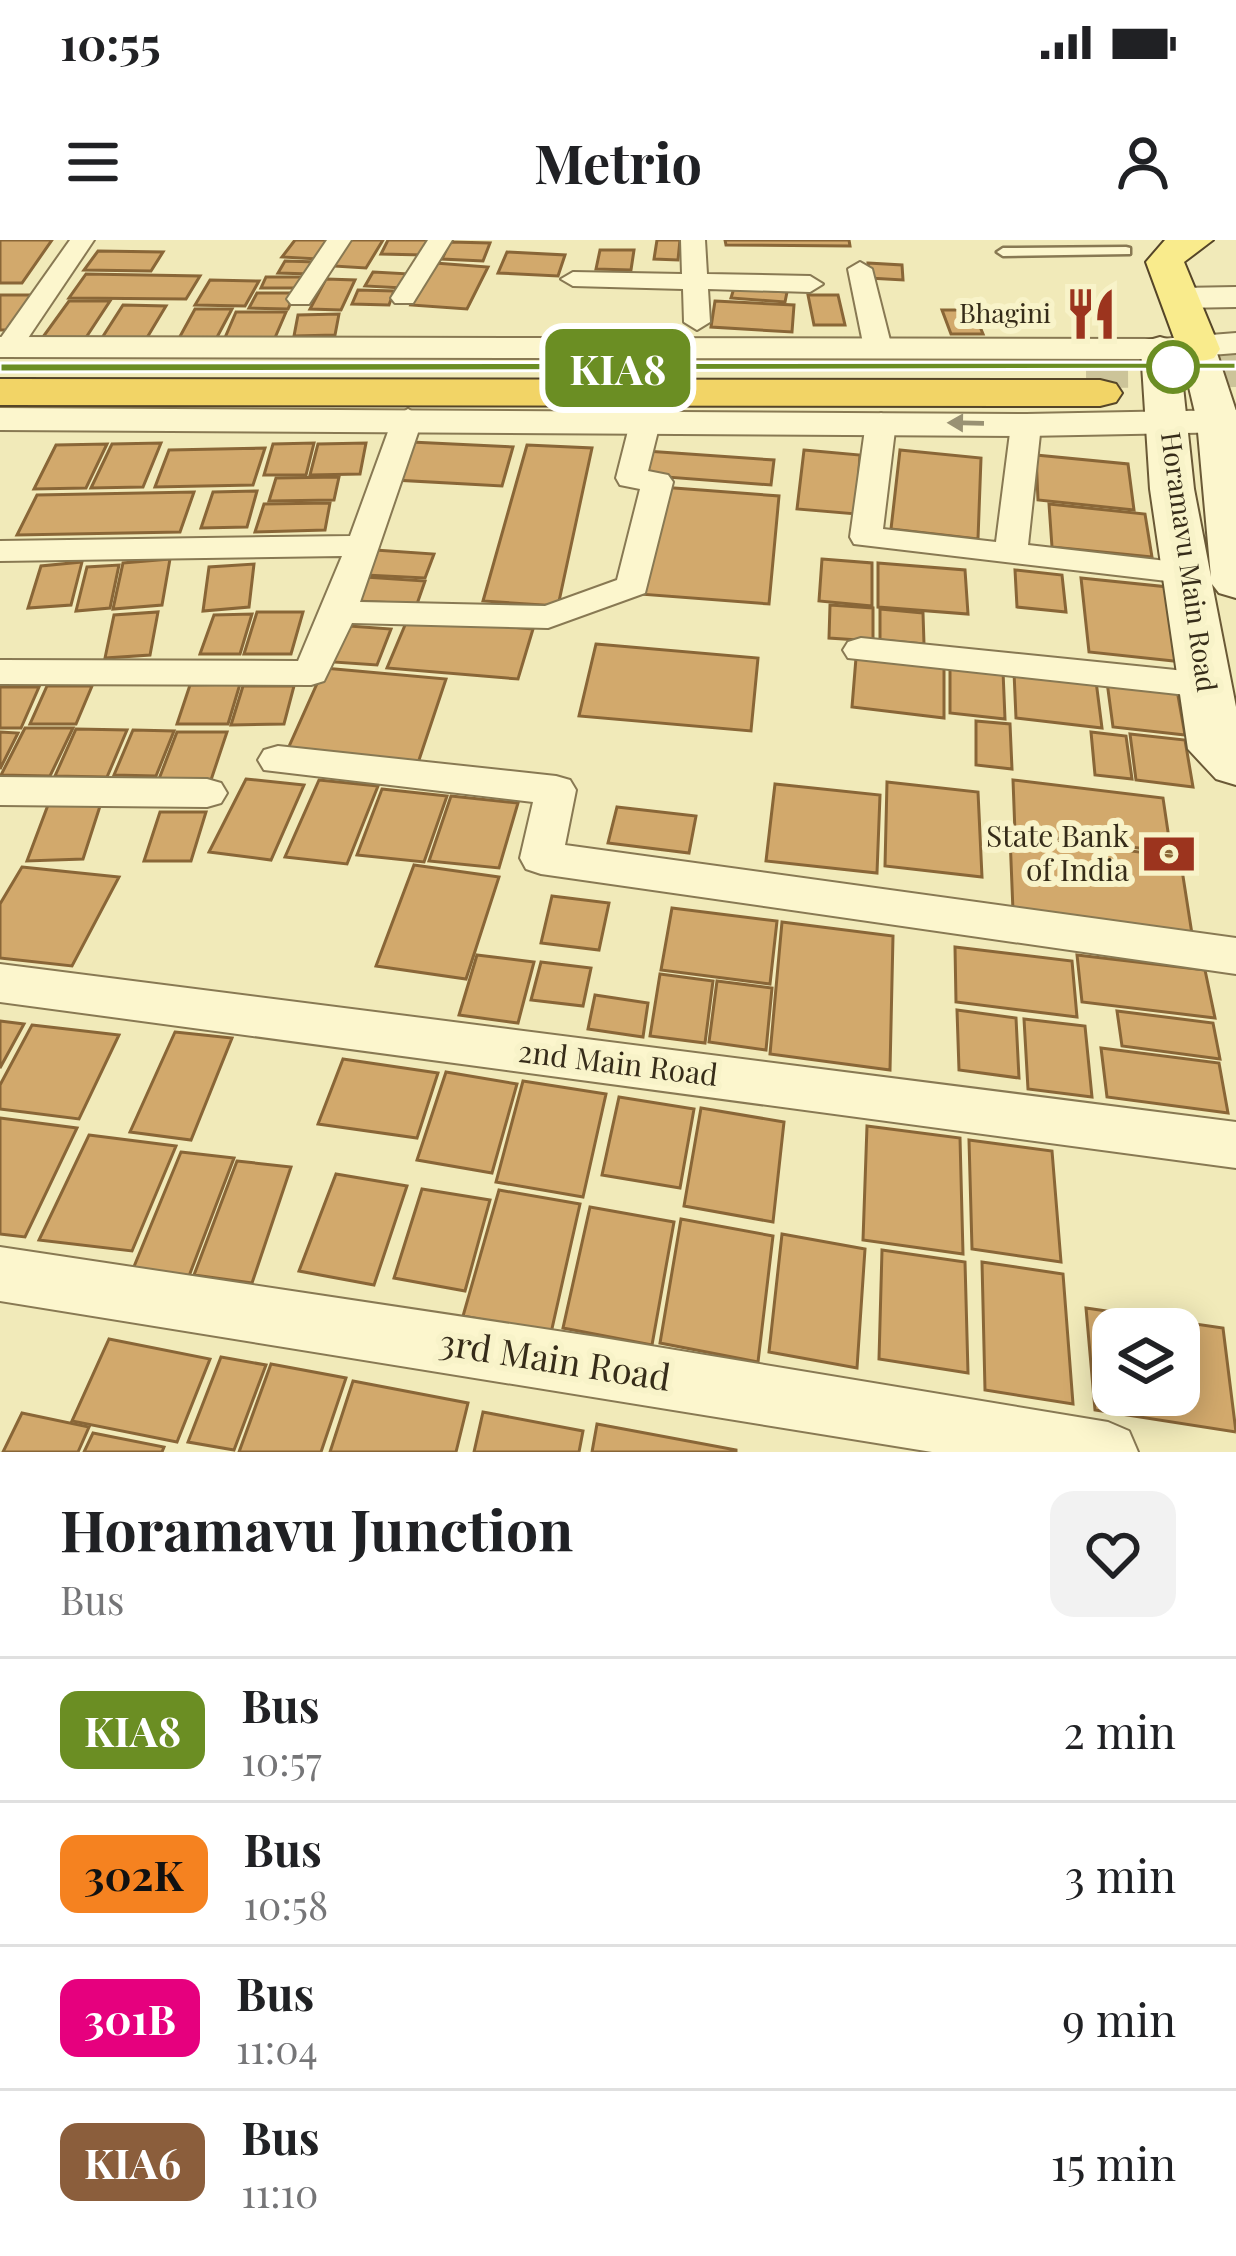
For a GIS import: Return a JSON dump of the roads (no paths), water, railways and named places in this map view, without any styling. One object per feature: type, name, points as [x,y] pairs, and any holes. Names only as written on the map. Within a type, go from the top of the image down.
[{"type":"highway","points":[[0,392],[1093,380],[3,354]]},
{"type":"main road","points":[[1194,240],[1173,250],[1165,262],[1198,347]]},
{"type":"main road","points":[[1131,246],[1198,347]]},
{"type":"main road","name":"Horamavu Main Road","points":[[1198,347],[1167,421],[1184,573],[1216,749],[1236,764]]},
{"type":"main road","name":"Horamavu Main Road","points":[[1198,347],[1227,422],[1236,583]]},
{"type":"street","points":[[3,354],[82,240]]},
{"type":"street","points":[[301,299],[339,240]]},
{"type":"street","points":[[404,298],[440,240]]},
{"type":"street","points":[[693,240],[697,322]]},
{"type":"street","points":[[860,269],[878,348]]},
{"type":"street","points":[[573,279],[810,284]]},
{"type":"street","points":[[1180,298],[1236,297]]},
{"type":"street","points":[[3,354],[1198,347]]},
{"type":"street","points":[[0,418],[1227,422]]},
{"type":"street","points":[[0,672],[311,673],[339,612],[408,418]]},
{"type":"street","points":[[339,612],[548,617],[633,586],[657,482],[631,478],[646,419]]},
{"type":"street","points":[[881,422],[866,537],[1184,573]]},
{"type":"street","points":[[1011,553],[1026,424]]},
{"type":"street","points":[[0,551],[362,546]]},
{"type":"street","points":[[861,650],[1205,685]]},
{"type":"street","points":[[278,760],[556,790],[541,858],[1236,956]]},
{"type":"street","points":[[0,791],[207,793]]},
{"type":"street","name":"2nd Main Road","points":[[0,983],[1236,1144]]},
{"type":"street","name":"3rd Main Road","points":[[0,1274],[597,1366],[1108,1452]]},
{"type":"lane","points":[[1003,252],[1131,246]]},
{"type":"tunnel","points":[[1086,367],[1236,366]]},
{"type":"place","name":"Bhagini","points":[[1091,314]]},
{"type":"place","name":"State Bank of India","points":[[1169,854]]}]
